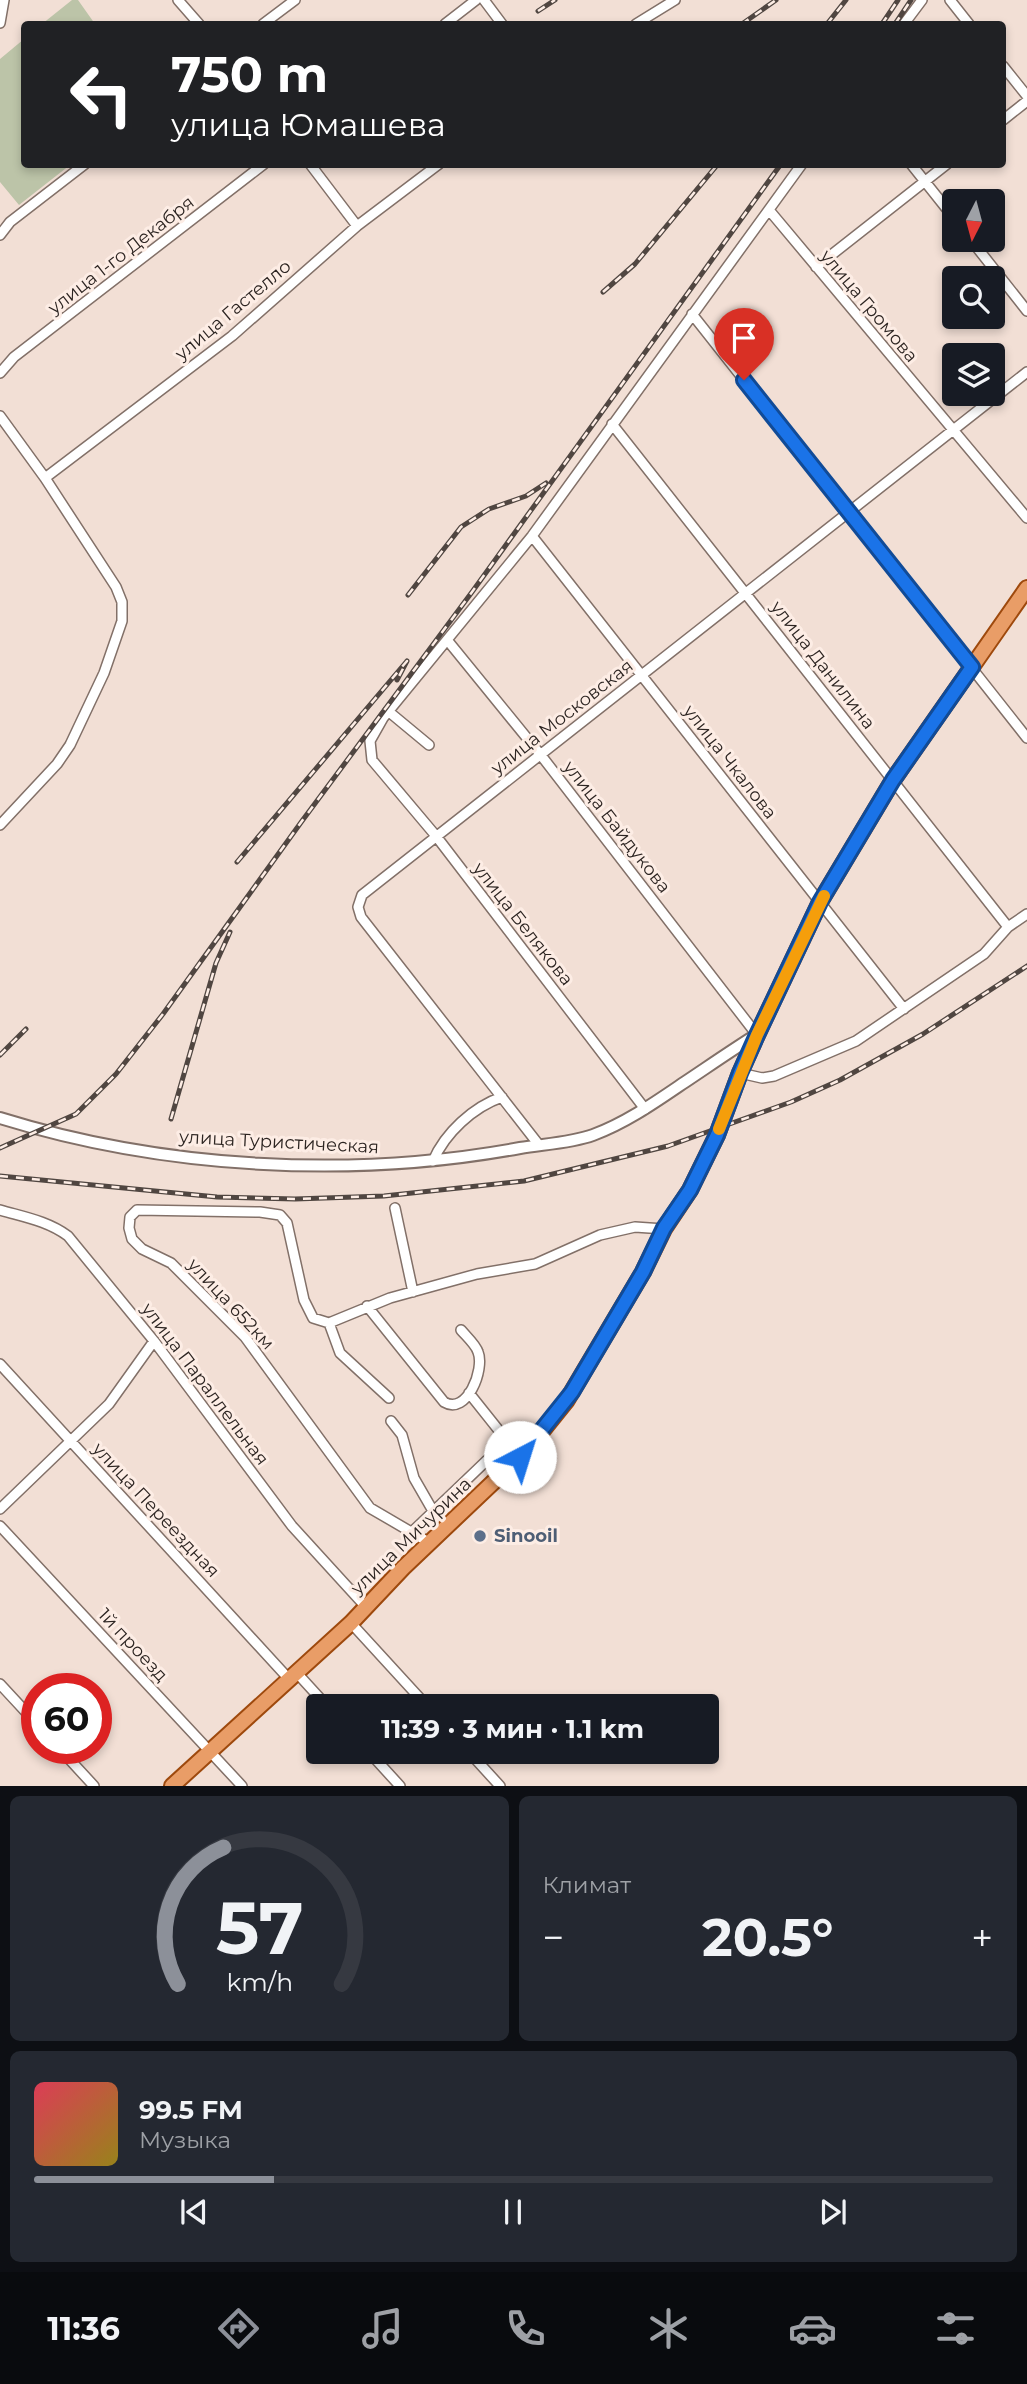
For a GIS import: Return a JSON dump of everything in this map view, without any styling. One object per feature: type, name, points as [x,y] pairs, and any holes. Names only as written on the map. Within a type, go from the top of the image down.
[{"type":"main road","name":"улица Мичурина","points":[[172,1786],[351,1623],[520,1457],[572,1392],[643,1272],[664,1228],[690,1190],[717,1135],[757,1035],[820,902],[893,780],[1027,588]]},
{"type":"street","points":[[0,23],[4,0]]},
{"type":"street","points":[[178,0],[196,21]]},
{"type":"street","points":[[267,21],[295,0]]},
{"type":"street","points":[[449,21],[476,0]]},
{"type":"street","points":[[484,0],[500,21]]},
{"type":"street","points":[[641,21],[675,0]]},
{"type":"street","points":[[906,21],[922,0]]},
{"type":"street","points":[[950,0],[967,21]]},
{"type":"street","points":[[1006,70],[1027,99],[1006,117]]},
{"type":"street","points":[[0,235],[10,222],[80,168]]},
{"type":"street","name":"улица 1-го Декабря","points":[[0,373],[14,357],[259,168]]},
{"type":"street","points":[[313,168],[357,226]]},
{"type":"street","name":"улица Гастелло","points":[[45,478],[232,335],[357,226],[434,168]]},
{"type":"street","points":[[429,745],[388,711],[532,536],[799,168]]},
{"type":"street","points":[[914,168],[942,203]]},
{"type":"street","points":[[816,267],[942,168]]},
{"type":"street","name":"улица Громова","points":[[769,210],[1027,518]]},
{"type":"street","points":[[980,252],[1027,311]]},
{"type":"street","points":[[692,314],[1027,738]]},
{"type":"street","name":"улица Московская","points":[[539,1145],[361,917],[358,907],[362,895],[1027,372]]},
{"type":"street","points":[[0,416],[45,478],[116,587],[122,602],[122,621],[104,673],[71,745],[57,764],[0,825]]},
{"type":"street","name":"улица Данилина","points":[[612,424],[1008,926]]},
{"type":"street","name":"улица Чкалова","points":[[532,536],[904,1009]]},
{"type":"street","name":"улица Байдукова","points":[[448,641],[540,754],[757,1035]]},
{"type":"street","name":"улица Белякова","points":[[388,711],[370,741],[372,761],[436,836],[645,1109]]},
{"type":"street","points":[[740,1073],[762,1078],[774,1076],[856,1041],[984,954],[1008,926],[1027,914]]},
{"type":"street","name":"улица Туристическая","points":[[0,1118],[41,1131],[145,1152],[205,1159],[385,1165],[464,1159],[593,1135],[645,1109],[757,1035]]},
{"type":"street","points":[[433,1161],[450,1134],[481,1105],[502,1097]]},
{"type":"street","points":[[395,1208],[413,1292]]},
{"type":"street","name":"улица Параллельная","points":[[0,1210],[38,1220],[56,1227],[68,1236],[154,1341],[292,1526],[366,1606]]},
{"type":"street","name":"улица 652км","points":[[389,1398],[340,1353],[329,1323],[313,1318],[303,1300],[288,1223],[280,1215],[260,1212],[137,1210],[130,1217],[132,1239],[142,1249],[172,1263],[245,1337],[370,1508],[430,1543]]},
{"type":"street","points":[[329,1323],[368,1306],[413,1292],[477,1274],[535,1264],[600,1235],[635,1227],[664,1228]]},
{"type":"street","points":[[368,1306],[449,1405],[457,1404],[469,1393],[480,1362],[478,1350],[461,1331]]},
{"type":"street","points":[[0,1509],[109,1404],[154,1341]]},
{"type":"street","name":"улица Переездная","points":[[0,1364],[292,1675],[313,1694]]},
{"type":"street","points":[[469,1393],[520,1457]]},
{"type":"street","points":[[391,1421],[402,1435],[414,1478],[433,1511]]},
{"type":"street","points":[[412,1532],[507,1441]]},
{"type":"street","name":"1й проезд","points":[[0,1526],[242,1786]]},
{"type":"street","points":[[351,1623],[416,1694]]},
{"type":"street","points":[[0,1684],[21,1707]]},
{"type":"street","points":[[74,1764],[94,1786]]},
{"type":"street","points":[[380,1764],[400,1786]]},
{"type":"street","points":[[480,1764],[500,1786]]},
{"type":"green space","points":[[72,0],[78,0],[93,21],[46,21]]},
{"type":"green space","points":[[21,42],[21,168],[66,168],[19,205],[0,182],[0,59]]},
{"type":"railway","points":[[538,11],[555,0]]},
{"type":"railway","points":[[746,21],[776,0]]},
{"type":"railway","points":[[829,21],[846,0]]},
{"type":"railway","points":[[884,21],[898,0]]},
{"type":"railway","points":[[897,21],[911,0]]},
{"type":"railway","points":[[603,292],[635,264],[715,168]]},
{"type":"railway","points":[[0,1148],[76,1114],[116,1074],[163,1014],[472,592],[778,168]]},
{"type":"railway","points":[[408,595],[461,527],[489,509],[526,496],[546,483]]},
{"type":"railway","points":[[237,862],[407,661],[397,680]]},
{"type":"railway","points":[[171,1119],[216,963],[230,932]]},
{"type":"railway","points":[[0,1176],[217,1197],[295,1199],[384,1196],[524,1181],[668,1146],[791,1102],[840,1080],[923,1034],[1027,966]]},
{"type":"railway","points":[[0,1055],[26,1029]]},
{"type":"slow traffic","points":[[719,1129],[757,1035],[824,896]]},
{"type":"place","name":"Sinooil","points":[[480,1536]]},
{"type":"route","points":[[520,1457],[568,1400],[643,1272],[664,1228],[690,1190],[717,1135],[757,1035],[820,902],[893,780],[972,667],[744,380]]}]
